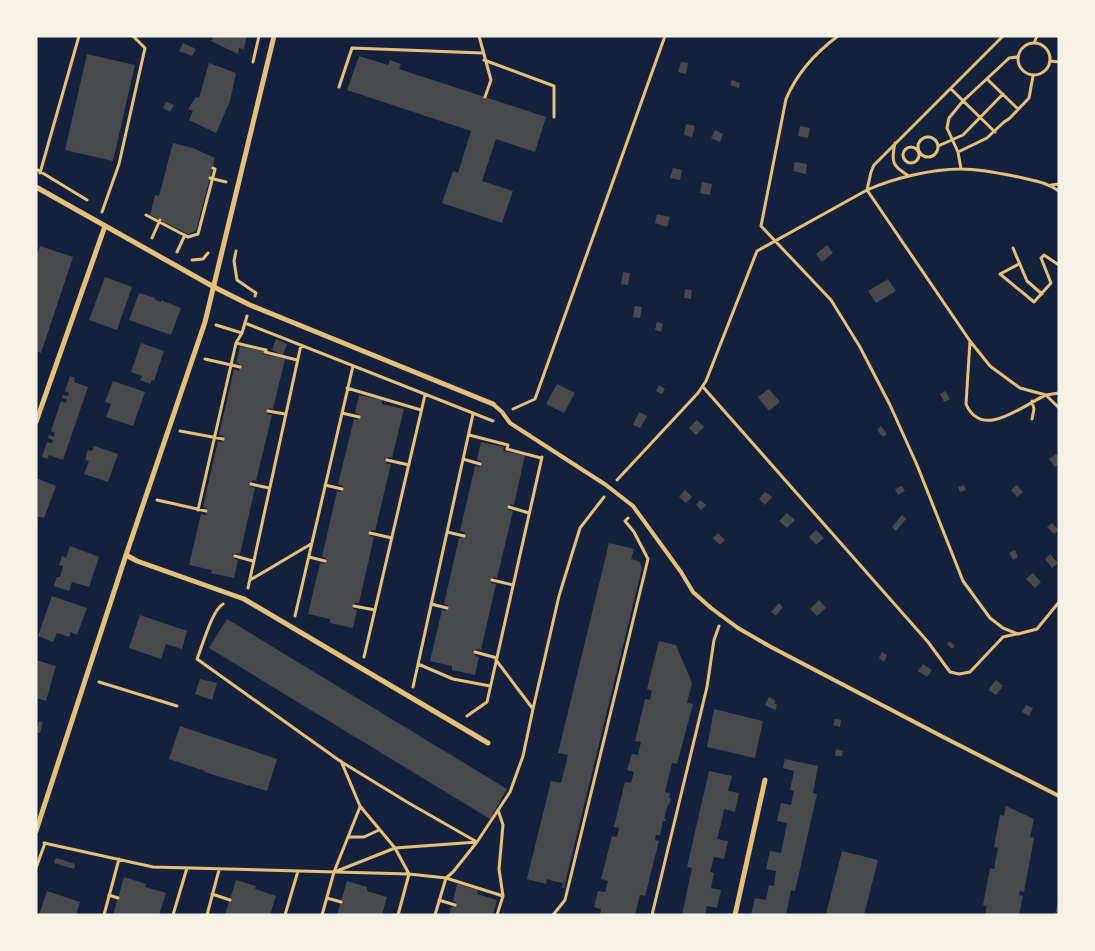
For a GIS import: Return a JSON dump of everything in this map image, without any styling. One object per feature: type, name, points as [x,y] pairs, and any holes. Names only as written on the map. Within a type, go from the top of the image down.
[{"type":"street","points":[[36,830],[205,322],[274,36]]},
{"type":"street","points":[[37,187],[214,288],[250,305],[493,404]]},
{"type":"street","points":[[36,422],[105,226]]},
{"type":"street","points":[[126,555],[244,599],[488,743]]},
{"type":"street","points":[[735,915],[764,780]]},
{"type":"lane","points":[[493,404],[510,423],[610,488],[633,506],[681,572],[693,592],[723,616],[771,647],[1059,796]]},
{"type":"path","points":[[37,187],[79,36]]},
{"type":"path","points":[[98,222],[119,164],[145,48],[133,36]]},
{"type":"path","points":[[253,64],[259,36]]},
{"type":"path","points":[[479,36],[482,54],[491,80],[485,97]]},
{"type":"path","points":[[520,406],[535,399],[665,36]]},
{"type":"path","points":[[838,36],[822,48],[803,68],[792,84],[786,99],[760,226],[831,300],[860,347],[890,405],[917,465],[962,581],[990,618],[1003,628],[1018,634]]},
{"type":"path","points":[[1003,36],[874,165],[867,190],[970,342],[990,366],[1020,388],[1046,394],[1059,393]]},
{"type":"path","points":[[1034,43],[1037,36]]},
{"type":"path","points":[[1034,43],[1042,45],[1048,50],[1050,61],[1044,72],[1033,76],[1022,71],[1018,65],[1018,57],[1023,46],[1034,43]]},
{"type":"path","points":[[339,87],[352,48],[482,54]]},
{"type":"path","points":[[961,169],[958,152],[948,131],[947,123],[951,115],[963,101],[1009,58],[1018,57]]},
{"type":"path","points":[[484,60],[554,86],[554,117]]},
{"type":"path","points":[[1050,61],[1059,62]]},
{"type":"path","points":[[958,152],[987,138],[1018,109],[1030,95],[1033,76]]},
{"type":"path","points":[[987,79],[1018,109]]},
{"type":"path","points":[[951,89],[995,132]]},
{"type":"path","points":[[938,146],[963,134],[1003,94]]},
{"type":"path","points":[[917,151],[914,148],[905,150],[904,160],[908,163],[913,163],[917,160],[919,156],[917,151],[919,142],[927,137],[932,138],[938,146],[938,151],[931,157],[926,157],[917,151]]},
{"type":"path","points":[[895,143],[892,158],[895,166],[910,176]]},
{"type":"path","points":[[146,215],[188,237],[198,234],[211,178],[215,169],[212,168]]},
{"type":"path","points":[[36,169],[111,214]]},
{"type":"path","points":[[434,915],[446,878],[477,842],[510,792],[523,756],[559,596],[580,528],[610,488],[703,387],[757,251],[867,190],[910,176],[961,169],[1004,174],[1050,185],[1059,184]]},
{"type":"path","points":[[224,191],[228,173]]},
{"type":"path","points":[[211,178],[226,182]]},
{"type":"path","points":[[1050,185],[1059,191]]},
{"type":"path","points":[[160,221],[152,238],[160,242]]},
{"type":"path","points":[[182,256],[176,252],[185,235]]},
{"type":"path","points":[[188,259],[196,261],[203,259],[209,253],[211,244]]},
{"type":"path","points":[[237,247],[234,261],[237,280],[256,292]]},
{"type":"path","points":[[1012,248],[1027,281],[1042,294]]},
{"type":"path","points":[[1019,264],[1000,274],[1034,302],[1051,283],[1041,258],[1044,256],[1059,265]]},
{"type":"path","points":[[198,510],[236,343],[245,323],[473,414],[500,423],[510,423]]},
{"type":"path","points":[[216,325],[242,333]]},
{"type":"path","points":[[970,342],[966,394],[966,404],[970,414],[985,421],[1004,418],[1046,394]]},
{"type":"path","points":[[236,343],[298,360]]},
{"type":"path","points":[[301,345],[244,599],[241,606],[228,602],[220,605],[197,659],[340,761],[477,842]]},
{"type":"path","points":[[205,359],[240,367]]},
{"type":"path","points":[[296,609],[353,366]]},
{"type":"path","points":[[703,387],[928,642],[950,672],[959,674],[970,672],[1003,637],[1037,629],[1059,602]]},
{"type":"path","points":[[348,388],[421,410]]},
{"type":"path","points":[[1046,394],[1059,408]]},
{"type":"path","points":[[362,668],[425,395]]},
{"type":"path","points":[[1032,401],[1034,409],[1032,420]]},
{"type":"path","points":[[268,411],[286,414]]},
{"type":"path","points":[[342,413],[359,417]]},
{"type":"path","points":[[411,698],[473,414]]},
{"type":"path","points":[[180,431],[223,439]]},
{"type":"path","points":[[456,724],[487,702],[542,458],[507,449],[508,445],[469,435]]},
{"type":"path","points":[[387,460],[409,465]]},
{"type":"path","points":[[463,460],[480,464]]},
{"type":"path","points":[[251,484],[270,488]]},
{"type":"path","points":[[325,485],[342,489]]},
{"type":"path","points":[[156,500],[206,511]]},
{"type":"path","points":[[509,507],[529,512]]},
{"type":"path","points":[[553,915],[565,900],[648,559],[640,541],[626,522]]},
{"type":"path","points":[[447,532],[464,536]]},
{"type":"path","points":[[370,534],[392,538]]},
{"type":"path","points":[[249,580],[312,543]]},
{"type":"path","points":[[234,556],[254,561]]},
{"type":"path","points":[[309,557],[325,561]]},
{"type":"path","points":[[492,580],[513,585]]},
{"type":"path","points":[[431,604],[447,608]]},
{"type":"path","points":[[354,606],[375,610]]},
{"type":"path","points":[[652,915],[707,687],[714,640],[723,616]]},
{"type":"path","points":[[475,652],[497,659],[533,709]]},
{"type":"path","points":[[418,664],[453,679],[490,686]]},
{"type":"path","points":[[99,682],[176,706]]},
{"type":"path","points":[[340,761],[360,806],[395,848],[409,874],[398,915]]},
{"type":"path","points":[[322,915],[334,872],[360,806]]},
{"type":"path","points":[[497,915],[503,896],[499,869],[503,825],[498,810]]},
{"type":"path","points":[[349,837],[364,836],[379,830]]},
{"type":"path","points":[[334,872],[395,848],[477,842]]},
{"type":"path","points":[[44,843],[153,866],[409,874],[446,878],[503,896]]},
{"type":"path","points":[[104,915],[119,859]]},
{"type":"path","points":[[173,915],[187,868]]},
{"type":"path","points":[[207,915],[220,869]]},
{"type":"path","points":[[285,915],[298,871]]},
{"type":"path","points":[[212,894],[230,900]]},
{"type":"path","points":[[109,895],[118,898]]},
{"type":"path","points":[[327,898],[341,902]]},
{"type":"path","points":[[439,900],[455,905]]},
{"type":"building","points":[[214,36],[247,36],[244,49],[239,48],[238,54],[211,41]]},
{"type":"building","points":[[183,43],[196,49],[192,56],[179,51]]},
{"type":"building","points":[[87,54],[135,65],[113,161],[65,150]]},
{"type":"building","points":[[359,56],[388,65],[390,60],[401,64],[399,69],[546,117],[535,152],[496,139],[482,181],[513,191],[502,223],[442,203],[453,171],[458,173],[471,131],[347,90]]},
{"type":"building","points":[[681,62],[688,63],[686,74],[678,72]]},
{"type":"building","points":[[209,63],[236,73],[230,101],[216,133],[189,120],[193,111],[188,109],[196,97],[199,98]]},
{"type":"building","points":[[732,80],[740,83],[739,88],[730,85]]},
{"type":"building","points":[[166,102],[174,105],[170,112],[163,108]]},
{"type":"building","points":[[686,124],[695,126],[692,137],[684,135]]},
{"type":"building","points":[[800,126],[810,128],[808,138],[798,136]]},
{"type":"building","points":[[715,130],[723,134],[720,142],[711,138]]},
{"type":"building","points":[[173,143],[193,148],[215,158],[196,231],[188,234],[150,215],[155,195],[159,196]]},
{"type":"building","points":[[795,162],[807,164],[806,174],[793,171]]},
{"type":"building","points":[[673,168],[682,170],[680,180],[670,178]]},
{"type":"building","points":[[702,182],[712,184],[710,195],[700,193]]},
{"type":"building","points":[[657,214],[670,217],[667,227],[655,223]]},
{"type":"building","points":[[827,245],[833,253],[822,262],[816,254]]},
{"type":"building","points":[[40,246],[73,257],[41,353],[36,351],[36,258]]},
{"type":"building","points":[[623,272],[630,273],[628,285],[621,284]]},
{"type":"building","points":[[105,277],[132,287],[117,330],[89,320]]},
{"type":"building","points":[[888,279],[896,291],[876,303],[868,291]]},
{"type":"building","points":[[685,289],[692,290],[691,299],[684,298]]},
{"type":"building","points":[[139,293],[181,308],[171,335],[129,320]]},
{"type":"building","points":[[635,306],[642,307],[640,318],[633,317]]},
{"type":"building","points":[[657,322],[663,324],[661,332],[655,330]]},
{"type":"building","points":[[276,339],[287,344],[283,355],[272,350]]},
{"type":"building","points":[[141,343],[164,351],[154,381],[152,380],[150,384],[140,380],[142,376],[131,372]]},
{"type":"building","points":[[240,346],[263,351],[263,354],[285,359],[273,409],[269,408],[267,414],[272,415],[256,481],[252,480],[251,487],[255,488],[240,554],[235,553],[234,559],[238,560],[234,578],[211,573],[212,570],[189,565],[201,514],[206,515],[207,508],[203,507],[218,441],[222,442],[224,436],[219,435],[234,369],[239,371],[240,364],[236,363]]},
{"type":"building","points":[[70,376],[75,378],[74,382],[88,387],[63,460],[49,455],[47,459],[42,457],[47,442],[52,443],[53,440],[48,438],[49,435],[54,437],[55,433],[51,431],[61,401],[66,403],[67,399],[62,398],[63,395],[68,396],[69,393],[65,391]]},
{"type":"building","points":[[113,381],[145,392],[133,426],[106,417],[111,404],[105,402]]},
{"type":"building","points":[[557,384],[575,393],[564,413],[546,404]]},
{"type":"building","points":[[659,385],[665,389],[662,394],[656,391]]},
{"type":"building","points":[[769,389],[780,402],[769,411],[758,397]]},
{"type":"building","points":[[945,391],[950,399],[944,402],[940,394]]},
{"type":"building","points":[[359,395],[382,400],[382,404],[404,409],[392,458],[388,457],[386,464],[391,464],[375,531],[371,530],[370,536],[374,537],[359,603],[354,603],[353,609],[357,610],[353,628],[330,623],[330,619],[308,614],[320,563],[325,564],[326,558],[322,557],[337,491],[341,492],[343,486],[338,484],[354,419],[358,420],[359,414],[355,413]]},
{"type":"building","points":[[639,412],[647,416],[640,428],[633,425]]},
{"type":"building","points":[[697,420],[704,427],[696,435],[689,428]]},
{"type":"building","points":[[881,426],[887,434],[883,437],[877,430]]},
{"type":"building","points":[[481,442],[504,447],[503,451],[525,455],[514,505],[510,504],[508,510],[513,511],[497,578],[493,577],[491,583],[496,584],[481,650],[476,649],[475,656],[479,657],[475,675],[452,670],[452,666],[430,661],[442,610],[446,611],[448,605],[444,604],[459,538],[463,538],[465,532],[460,531],[475,466],[480,467],[481,461],[477,460]]},
{"type":"building","points":[[94,446],[118,454],[108,482],[84,474],[89,461],[85,460],[88,450],[92,451]]},
{"type":"building","points":[[1056,454],[1059,457],[1059,464],[1055,467],[1049,459]]},
{"type":"building","points":[[36,478],[56,486],[44,518],[36,516]]},
{"type":"building","points":[[964,485],[966,490],[960,492],[958,487]]},
{"type":"building","points":[[1017,485],[1023,492],[1017,497],[1011,490]]},
{"type":"building","points":[[902,486],[905,491],[898,495],[895,489]]},
{"type":"building","points":[[685,490],[692,497],[686,503],[679,497]]},
{"type":"building","points":[[765,492],[772,497],[765,505],[759,499]]},
{"type":"building","points":[[700,500],[706,505],[701,510],[696,505]]},
{"type":"building","points":[[787,513],[795,520],[787,528],[779,521]]},
{"type":"building","points":[[902,515],[906,519],[896,531],[892,527]]},
{"type":"building","points":[[1052,523],[1059,530],[1054,534],[1047,527]]},
{"type":"building","points":[[816,530],[824,538],[816,545],[809,537]]},
{"type":"building","points":[[718,533],[725,540],[720,545],[713,538]]},
{"type":"building","points":[[609,543],[634,549],[631,559],[639,561],[642,568],[564,888],[562,888],[563,883],[547,879],[546,884],[527,879],[551,781],[561,783],[568,755],[558,753]]},
{"type":"building","points":[[70,546],[99,557],[89,587],[72,582],[69,591],[54,586],[57,577],[60,577],[63,566],[59,565],[62,556],[66,558]]},
{"type":"building","points":[[1015,550],[1018,557],[1013,560],[1009,553]]},
{"type":"building","points":[[1050,554],[1058,563],[1052,568],[1045,559]]},
{"type":"building","points":[[1033,573],[1041,582],[1035,588],[1026,579]]},
{"type":"building","points":[[52,596],[87,608],[77,635],[71,632],[69,637],[57,633],[53,642],[38,636]]},
{"type":"building","points":[[819,600],[826,608],[817,616],[810,609]]},
{"type":"building","points":[[779,603],[783,607],[776,616],[771,612]]},
{"type":"building","points":[[140,615],[187,631],[182,649],[166,644],[161,659],[129,648]]},
{"type":"building","points":[[227,619],[507,789],[490,819],[209,648]]},
{"type":"building","points":[[659,641],[676,645],[692,683],[687,703],[693,704],[677,764],[672,763],[665,792],[670,793],[669,798],[671,798],[660,835],[656,835],[655,840],[659,841],[645,896],[640,895],[635,915],[600,915],[601,909],[594,907],[598,891],[605,892],[608,881],[601,879],[612,836],[617,837],[618,833],[619,828],[614,827],[625,782],[631,783],[634,772],[627,770],[632,754],[638,755],[641,742],[635,741],[645,699],[650,700],[652,691],[647,689]]},
{"type":"building","points":[[950,641],[955,646],[952,649],[947,644]]},
{"type":"building","points":[[882,652],[887,655],[884,662],[879,658]]},
{"type":"building","points":[[36,660],[56,666],[46,701],[36,698]]},
{"type":"building","points":[[923,664],[932,670],[927,677],[918,671]]},
{"type":"building","points":[[200,679],[217,683],[212,700],[195,694]]},
{"type":"building","points":[[996,680],[1003,686],[996,695],[988,690]]},
{"type":"building","points":[[769,697],[776,701],[774,703],[777,705],[775,710],[765,705]]},
{"type":"building","points":[[1026,705],[1033,708],[1029,716],[1022,712]]},
{"type":"building","points":[[714,709],[763,721],[755,758],[707,747]]},
{"type":"building","points":[[835,719],[841,720],[840,727],[833,725]]},
{"type":"building","points":[[39,721],[43,722],[40,733],[36,732]]},
{"type":"building","points":[[180,726],[277,759],[267,791],[169,759]]},
{"type":"building","points":[[836,749],[843,751],[842,756],[835,756]]},
{"type":"building","points":[[785,759],[818,766],[813,793],[817,794],[795,891],[791,890],[786,915],[751,915],[755,898],[766,900],[769,885],[774,886],[776,871],[766,869],[770,851],[781,853],[787,823],[777,821],[781,803],[791,805],[794,791],[790,790],[794,771],[783,768]]},
{"type":"building","points":[[709,771],[732,776],[728,791],[739,793],[735,812],[724,809],[717,839],[728,841],[724,859],[714,857],[710,872],[714,873],[711,888],[721,890],[717,908],[707,906],[705,915],[682,915],[692,868],[687,867]]},
{"type":"building","points":[[1006,806],[1034,819],[1030,837],[1034,838],[1024,892],[1020,891],[1019,895],[1023,896],[1019,915],[985,915],[987,906],[983,905],[990,868],[994,869],[998,848],[994,847],[1000,815],[1004,816]]},
{"type":"building","points":[[842,851],[878,860],[864,915],[826,914]]},
{"type":"building","points":[[56,858],[75,864],[74,869],[54,863]]},
{"type":"building","points":[[124,877],[146,884],[145,887],[166,893],[159,915],[113,915]]},
{"type":"building","points":[[236,880],[256,886],[255,889],[276,896],[270,915],[225,915]]},
{"type":"building","points":[[347,881],[367,887],[367,891],[387,897],[382,915],[337,915]]},
{"type":"building","points":[[457,884],[478,890],[477,894],[497,900],[493,915],[449,915],[451,907],[454,907],[456,902],[453,901]]},
{"type":"building","points":[[47,891],[80,902],[76,915],[39,915]]},
{"type":"building","points":[[1058,900],[1059,915],[1055,915]]}]
